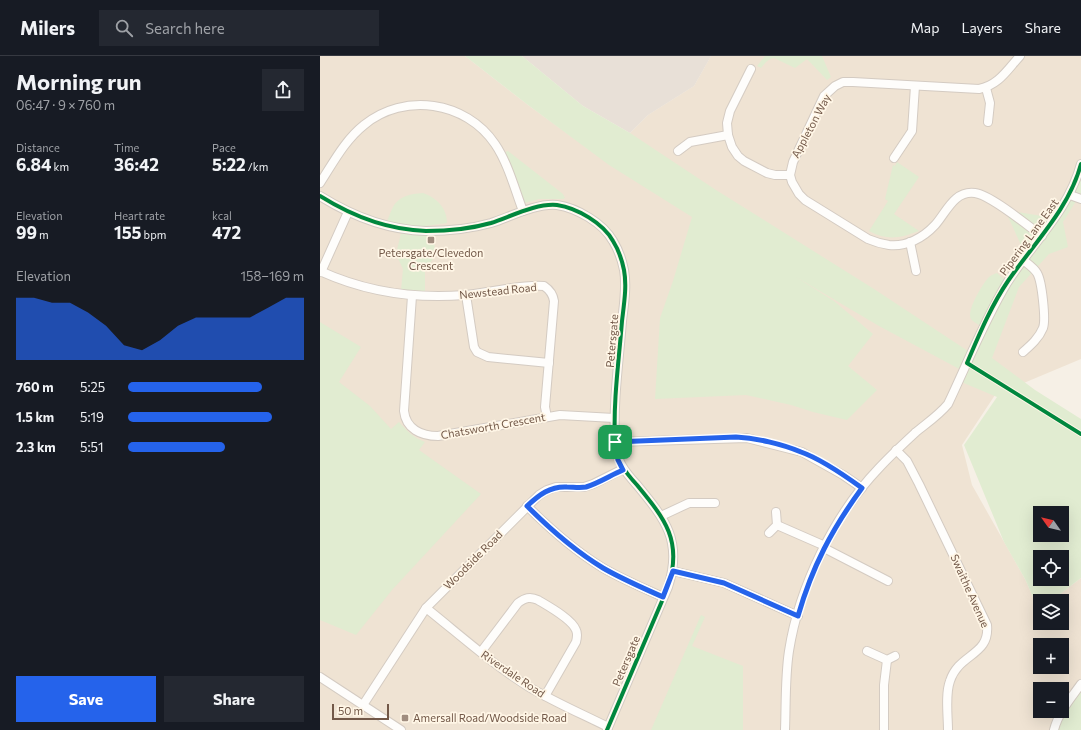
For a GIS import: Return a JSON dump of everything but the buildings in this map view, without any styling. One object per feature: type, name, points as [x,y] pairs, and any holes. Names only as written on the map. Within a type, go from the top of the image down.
[{"type":"street","points":[[988,122],[990,103],[986,88],[1000,79],[1020,56]]},
{"type":"street","points":[[751,69],[730,111],[727,123],[728,134],[732,147],[738,156],[744,161],[767,173],[775,175],[790,175],[794,188],[805,200],[868,239],[889,245],[899,245],[921,237],[930,231],[956,198],[963,194],[969,193],[983,195],[1042,236]]},
{"type":"street","name":"Appleton Way","points":[[790,175],[792,162],[824,96],[835,86],[843,82],[979,89],[986,88]]},
{"type":"street","points":[[894,158],[912,131],[915,86]]},
{"type":"street","points":[[320,183],[350,139],[372,119],[405,106],[435,105],[465,117],[479,126],[490,136],[503,157],[523,211]]},
{"type":"street","points":[[678,151],[690,142],[728,134]]},
{"type":"street","name":"Pipering Lane East","points":[[785,730],[786,669],[793,631],[806,588],[824,547],[844,513],[862,488],[896,450],[942,412],[948,404],[995,303],[1023,260],[1042,236],[1070,195],[1081,164]]},
{"type":"street","points":[[1070,195],[1081,198]]},
{"type":"street","name":"Petersgate","points":[[320,196],[348,212],[371,221],[409,230],[428,231],[468,228],[489,223],[523,211],[556,205],[572,209],[596,222],[613,240],[621,259],[625,285],[614,418],[615,442],[618,460],[623,470],[661,516],[668,529],[674,558],[673,571],[663,597],[608,728]]},
{"type":"street","name":"Newstead Road","points":[[348,212],[320,272],[351,284],[412,296],[440,297],[466,295],[539,286],[544,286],[550,290],[554,301],[546,407],[547,417]]},
{"type":"street","points":[[910,242],[916,271]]},
{"type":"street","points":[[1023,260],[1037,271],[1040,278],[1044,318],[1044,326],[1041,333],[1023,352]]},
{"type":"street","points":[[466,295],[474,347],[477,352],[488,357],[549,363]]},
{"type":"street","name":"Chatsworth Crescent","points":[[412,296],[404,411],[405,418],[410,426],[417,432],[427,436],[438,436],[560,415],[614,418]]},
{"type":"street","points":[[615,442],[747,438],[802,452],[843,475],[862,488]]},
{"type":"street","name":"Swaithe Avenue","points":[[896,450],[907,461],[988,625],[986,642],[978,651],[964,659],[950,681],[948,692],[948,730]]},
{"type":"street","name":"Woodside Road","points":[[363,705],[426,608],[539,495],[556,487],[584,487],[623,470]]},
{"type":"street","points":[[661,516],[689,503],[715,503]]},
{"type":"street","points":[[527,506],[555,532],[589,559],[663,597]]},
{"type":"street","points":[[769,533],[777,525],[776,512]]},
{"type":"street","points":[[777,525],[824,547],[888,581]]},
{"type":"street","points":[[673,571],[724,583],[798,616]]},
{"type":"street","points":[[480,652],[518,603],[523,599],[533,598],[538,600],[572,623],[577,631],[576,642],[545,696]]},
{"type":"street","name":"Riverdale Road","points":[[426,608],[480,652],[528,686],[608,728]]},
{"type":"street","points":[[867,651],[891,658],[884,685],[884,730]]},
{"type":"street","points":[[320,677],[401,730]]},
{"type":"street","points":[[1054,730],[1056,722],[1081,684]]},
{"type":"shaded area","points":[[320,56],[465,56],[528,105],[609,164],[630,133],[648,115],[694,86],[711,56],[1081,56],[1081,359],[995,395],[962,445],[972,485],[1025,579],[1033,597],[1033,630],[1069,630],[1069,594],[1060,594],[1081,578],[1081,730],[320,730]]},
{"type":"shaded area","points":[[522,56],[711,56],[694,86],[648,115],[630,133],[583,106]]},
{"type":"green space","points":[[465,56],[522,56],[583,106],[630,133],[716,190],[874,289],[971,353],[983,328],[971,319],[970,315],[979,291],[989,277],[997,273],[1007,282],[1026,256],[1005,210],[1054,218],[1081,164],[1081,199],[1078,198],[1063,222],[1068,247],[1049,254],[1019,287],[992,358],[1035,390],[1081,419],[1081,578],[1060,594],[1033,594],[1033,597],[1025,579],[1004,542],[964,445],[997,397],[959,381],[963,371],[879,326],[796,277],[834,301],[873,334],[848,366],[877,390],[847,420],[746,395],[655,399],[660,318],[673,281],[692,217],[609,165]]},
{"type":"green space","points":[[765,56],[822,56],[831,77],[827,80],[807,59],[795,68],[774,58],[768,60],[761,68],[757,66]]},
{"type":"green space","points":[[508,151],[563,194],[565,198],[539,199],[525,203],[505,152]]},
{"type":"green space","points":[[897,162],[919,177],[894,214],[919,231],[900,237],[888,237],[869,231],[888,201],[885,199],[893,165],[895,166]]},
{"type":"green space","points":[[423,193],[433,198],[440,204],[447,218],[447,223],[419,227],[387,221],[392,209],[401,198]]},
{"type":"green space","points":[[401,233],[434,235],[435,256],[425,270],[425,292],[401,290],[403,269],[396,254]]},
{"type":"green space","points":[[320,322],[361,347],[339,382],[370,406],[391,429],[399,422],[411,434],[425,442],[419,450],[481,494],[392,590],[356,635],[320,620]]},
{"type":"green space","points":[[701,615],[705,617],[692,646],[743,666],[743,730],[651,730]]},
{"type":"green space","points":[[1081,689],[1081,730],[1058,730],[1063,718],[1069,718],[1069,707]]},
{"type":"cycle path","points":[[1081,164],[1068,196],[1059,211],[996,300],[967,363],[1081,434]]},
{"type":"cycle path","points":[[320,196],[345,210],[371,221],[398,228],[426,231],[475,227],[491,223],[532,208],[557,205],[573,209],[589,217],[609,234],[615,244],[622,262],[625,282],[616,396],[615,448],[628,475],[647,497],[663,520],[669,532],[673,556],[672,571],[668,587],[607,730]]},
{"type":"place","name":"Petersgate/Clevedon Crescent","points":[[431,240]]},
{"type":"place","name":"Amersall Road/Woodside Road","points":[[405,718]]},
{"type":"route","points":[[736,437],[747,438],[802,452],[843,475],[862,488],[830,535],[806,588],[798,616],[724,583],[673,571],[663,597],[589,559],[544,524],[527,506],[539,495],[556,487],[584,487],[623,470],[618,460],[615,442],[736,437]]}]
